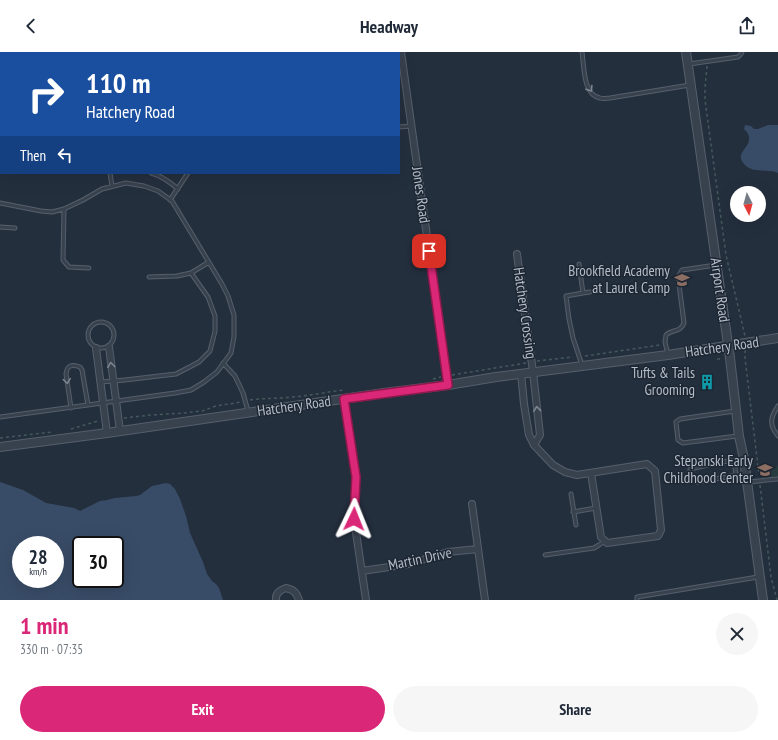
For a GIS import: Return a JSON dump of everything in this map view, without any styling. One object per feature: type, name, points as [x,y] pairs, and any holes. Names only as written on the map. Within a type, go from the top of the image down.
[{"type":"street","name":"Jones Road","points":[[401,52],[448,385]]},
{"type":"street","name":"Airport Road","points":[[686,52],[763,600]]},
{"type":"street","name":"Hatchery Crossing","points":[[517,254],[540,436],[534,445]]},
{"type":"street","name":"Hatchery Road","points":[[0,447],[448,385],[521,373],[668,355],[778,338]]},
{"type":"street","points":[[109,347],[120,431]]},
{"type":"street","points":[[96,348],[107,433]]},
{"type":"street","points":[[521,373],[529,435],[534,445],[553,465],[565,472],[576,475],[647,464],[655,471],[661,530],[658,536],[607,543],[601,537],[591,473]]},
{"type":"street","points":[[344,399],[356,477],[354,519],[366,600]]},
{"type":"street","points":[[472,504],[485,600]]},
{"type":"street","name":"Martin Drive","points":[[362,571],[409,564],[448,552],[478,549]]},
{"type":"street","points":[[276,600],[279,591],[286,588],[293,590],[298,596],[298,600]]},
{"type":"lane","points":[[582,52],[588,88],[592,94],[599,98],[610,98],[691,85]]},
{"type":"lane","points":[[688,64],[738,57],[742,52]]},
{"type":"lane","points":[[400,127],[411,126]]},
{"type":"lane","points":[[110,174],[112,186]]},
{"type":"lane","points":[[156,174],[178,189]]},
{"type":"lane","points":[[170,200],[187,174]]},
{"type":"lane","points":[[0,203],[52,212],[64,209],[102,189],[126,183],[144,186],[158,191],[172,201],[228,296],[234,315],[234,337],[231,353],[217,372],[191,390],[115,402],[0,417]]},
{"type":"lane","points":[[64,209],[63,260],[69,267],[89,268]]},
{"type":"lane","points":[[0,227],[15,228]]},
{"type":"lane","points":[[149,278],[177,276],[191,272],[209,262]]},
{"type":"lane","points":[[579,264],[583,293]]},
{"type":"lane","points":[[668,355],[666,335],[668,332],[679,330],[684,323],[678,277],[680,273],[682,270],[716,265]]},
{"type":"lane","points":[[101,382],[176,374],[199,362],[210,351],[215,331],[215,316],[208,297],[191,272]]},
{"type":"lane","points":[[582,365],[573,338],[566,296],[590,292]]},
{"type":"lane","points":[[100,322],[111,326],[115,337],[109,347],[102,349],[91,345],[88,340],[88,334],[90,328],[94,324],[100,322]]},
{"type":"lane","points":[[223,363],[235,376],[248,413]]},
{"type":"lane","points":[[71,408],[66,374],[67,369],[70,366],[75,365],[80,367],[82,370],[88,405]]},
{"type":"lane","points":[[778,406],[771,420],[773,429],[778,436]]},
{"type":"lane","points":[[736,411],[680,419],[676,422],[678,440],[683,443],[739,436]]},
{"type":"lane","points":[[744,459],[721,462],[690,469],[690,472],[693,479],[697,482],[746,473]]},
{"type":"lane","points":[[734,461],[736,475]]},
{"type":"lane","points":[[747,482],[778,479]]},
{"type":"lane","points":[[571,494],[576,525]]},
{"type":"lane","points":[[574,512],[596,508]]},
{"type":"lane","points":[[546,555],[594,548],[605,541]]},
{"type":"lane","points":[[637,600],[637,597],[760,576]]},
{"type":"path","points":[[706,61],[707,65],[704,100],[726,255],[745,336]]},
{"type":"path","points":[[430,379],[531,362],[666,344]]},
{"type":"path","points":[[118,419],[151,415],[190,413],[216,406],[262,398],[291,398],[349,390]]},
{"type":"path","points":[[70,430],[89,423],[106,420]]},
{"type":"path","points":[[0,438],[58,431]]},
{"type":"green space","points":[[760,466],[778,466],[778,481],[762,481]]},
{"type":"water","points":[[745,125],[758,129],[768,125],[778,125],[778,173],[749,168],[742,161],[742,154],[749,141],[749,137],[744,129]]},
{"type":"water","points":[[0,482],[23,490],[46,503],[74,508],[80,511],[100,501],[136,496],[140,495],[152,486],[166,483],[170,484],[175,489],[180,499],[190,533],[207,574],[219,588],[223,600],[0,600]]},
{"type":"place","name":"Brookfield Academy at Laurel Camp","points":[[682,280]]},
{"type":"place","name":"Tufts & Tails Grooming","points":[[707,382]]},
{"type":"place","name":"Stepanski Early Childhood Center","points":[[765,470]]},
{"type":"route","points":[[354,519],[356,477],[344,399],[448,385],[429,251]]}]
